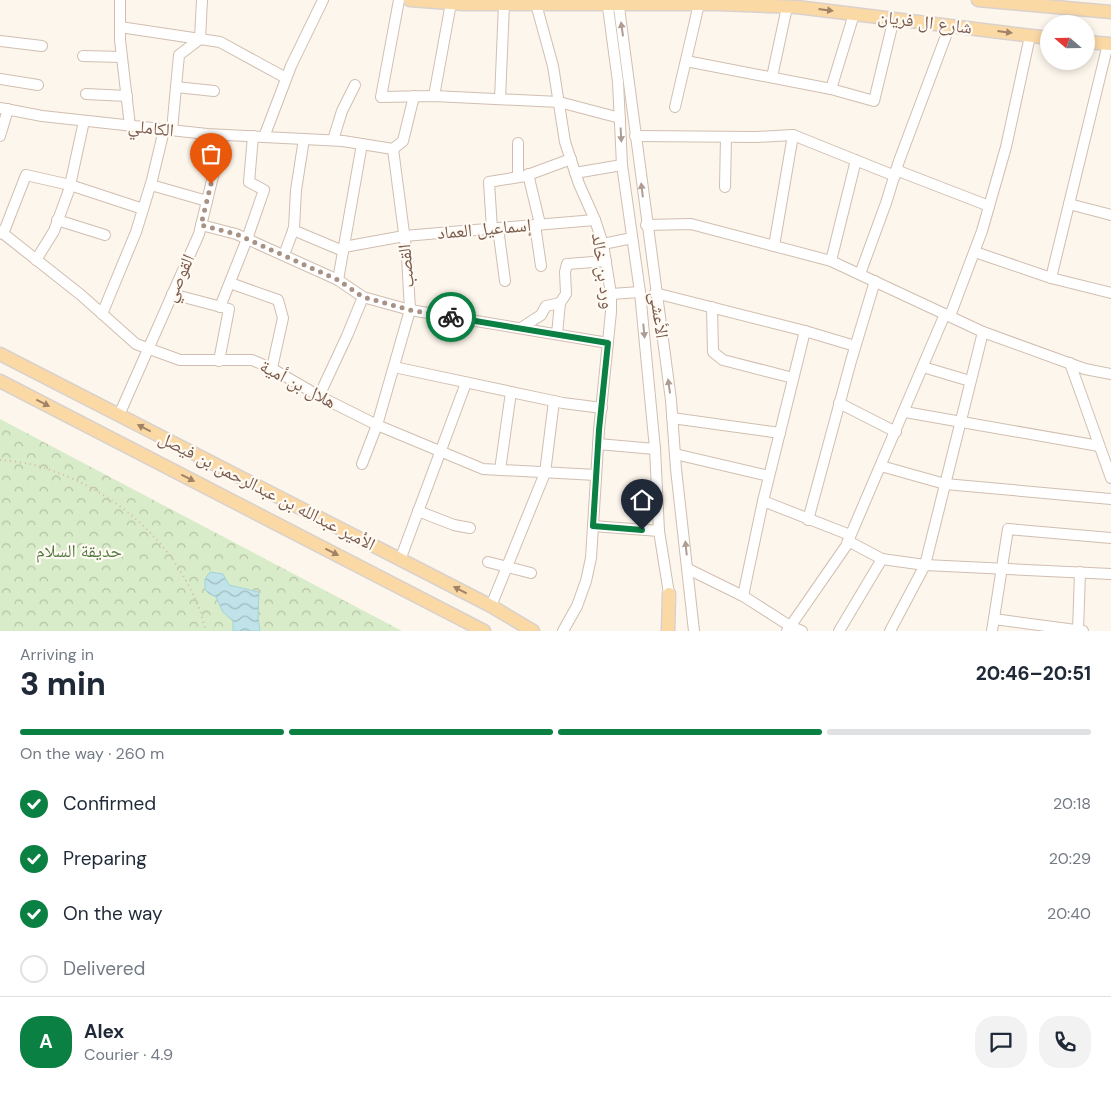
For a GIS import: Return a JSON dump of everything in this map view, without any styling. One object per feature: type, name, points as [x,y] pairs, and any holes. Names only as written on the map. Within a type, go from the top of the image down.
[{"type":"main road","name":"شارع ال فريان","points":[[410,0],[504,4],[612,2],[787,7],[894,18],[1040,37]]},
{"type":"main road","name":"شارع ال فريان","points":[[978,0],[1046,3],[1111,12]]},
{"type":"main road","points":[[1095,43],[1110,44]]},
{"type":"main road","name":"الأمير عبدالله بن عبدالرحمن بن فيصل","points":[[0,354],[492,606],[533,631]]},
{"type":"main road","name":"الأمير عبدالله بن عبدالرحمن بن فيصل","points":[[0,381],[484,631]]},
{"type":"main road","points":[[668,631],[669,594]]},
{"type":"street","points":[[120,0],[122,57],[130,126]]},
{"type":"street","points":[[102,314],[136,232],[168,130],[176,87],[179,55],[200,39],[202,0]]},
{"type":"street","points":[[264,137],[286,78],[323,0]]},
{"type":"street","points":[[399,0],[381,97],[434,96],[559,102],[620,118]]},
{"type":"street","name":"الأعشى","points":[[612,2],[622,165],[640,292],[655,449],[658,531],[669,594],[673,631]]},
{"type":"street","name":"الأعشى","points":[[612,2],[636,136],[672,418],[694,631]]},
{"type":"street","points":[[434,96],[451,3]]},
{"type":"street","points":[[500,99],[504,4]]},
{"type":"street","name":"ورد بن خالد","points":[[536,4],[553,66],[565,142],[603,244],[610,294],[608,343],[598,444],[591,558],[586,581],[577,606],[563,631]]},
{"type":"street","points":[[675,107],[699,4]]},
{"type":"street","points":[[772,77],[787,7]]},
{"type":"street","points":[[831,89],[854,14]]},
{"type":"street","points":[[686,61],[831,89],[874,101],[894,18]]},
{"type":"street","points":[[860,274],[950,25]]},
{"type":"street","points":[[120,27],[220,42],[286,78]]},
{"type":"street","points":[[789,628],[849,538],[975,252],[1006,147],[1030,36]]},
{"type":"street","points":[[0,41],[42,46]]},
{"type":"street","points":[[1051,278],[1069,204],[1107,70],[1110,44]]},
{"type":"street","points":[[83,56],[122,57]]},
{"type":"street","points":[[0,79],[38,85]]},
{"type":"street","points":[[333,140],[342,111],[355,85]]},
{"type":"street","points":[[176,87],[214,91]]},
{"type":"street","points":[[86,94],[127,96]]},
{"type":"street","points":[[393,149],[403,141],[414,96]]},
{"type":"street","points":[[0,136],[4,108]]},
{"type":"street","name":"الكاملي","points":[[4,108],[42,116],[130,126],[223,135],[333,140],[393,149]]},
{"type":"street","points":[[36,260],[54,231],[58,220],[70,185],[84,121]]},
{"type":"street","name":"القوصي","points":[[119,415],[199,234],[223,135]]},
{"type":"street","points":[[636,136],[726,137],[793,135],[856,160],[990,206]]},
{"type":"street","points":[[774,246],[793,135]]},
{"type":"street","points":[[220,307],[248,239],[264,190],[249,182],[252,136]]},
{"type":"street","points":[[725,187],[726,137]]},
{"type":"street","points":[[284,255],[293,230],[296,190],[304,139]]},
{"type":"street","points":[[518,143],[523,175],[538,225],[541,266]]},
{"type":"street","points":[[338,280],[362,144]]},
{"type":"street","name":"القصب","points":[[362,464],[377,425],[410,310],[404,236],[393,149]]},
{"type":"street","points":[[505,281],[488,182],[523,175],[571,159]]},
{"type":"street","points":[[831,261],[856,160]]},
{"type":"street","points":[[575,173],[622,165]]},
{"type":"street","points":[[2,233],[26,175],[70,185],[143,209]]},
{"type":"street","points":[[150,185],[207,201]]},
{"type":"street","points":[[1069,204],[1111,215]]},
{"type":"street","points":[[58,220],[104,235]]},
{"type":"street","name":"إسماعيل العماد","points":[[344,249],[404,236],[595,220]]},
{"type":"street","points":[[646,225],[691,224],[831,261],[982,332],[1085,369],[1111,374]]},
{"type":"street","points":[[201,225],[248,239],[338,280],[363,297],[410,310],[608,343]]},
{"type":"street","points":[[293,230],[344,249]]},
{"type":"street","name":"هلال بن أمية","points":[[2,233],[136,344],[180,360],[252,360],[272,368],[319,396],[377,425],[483,469],[596,476]]},
{"type":"street","points":[[603,244],[632,238]]},
{"type":"street","points":[[975,252],[1051,278],[1111,293]]},
{"type":"street","points":[[556,334],[560,303],[566,294],[567,264],[606,261]]},
{"type":"street","points":[[808,520],[855,346],[875,281]]},
{"type":"street","points":[[230,283],[278,300],[283,318],[272,368]]},
{"type":"street","points":[[610,294],[640,292]]},
{"type":"street","points":[[655,292],[855,346]]},
{"type":"street","points":[[172,294],[229,309],[219,361]]},
{"type":"street","points":[[319,396],[345,343],[363,297]]},
{"type":"street","points":[[521,328],[541,315],[546,306],[560,303]]},
{"type":"street","points":[[712,307],[713,352],[716,357],[793,378]]},
{"type":"street","points":[[743,596],[763,501],[805,331]]},
{"type":"street","points":[[890,631],[925,565],[982,332]]},
{"type":"street","points":[[1070,363],[1111,478]]},
{"type":"street","points":[[394,367],[554,401],[602,408]]},
{"type":"street","points":[[923,367],[970,381]]},
{"type":"street","points":[[400,560],[466,383]]},
{"type":"street","points":[[500,470],[511,392]]},
{"type":"street","points":[[492,606],[545,473],[554,401]]},
{"type":"street","points":[[839,404],[896,432]]},
{"type":"street","points":[[905,412],[1099,446]]},
{"type":"street","points":[[672,418],[780,433]]},
{"type":"street","points":[[598,444],[655,449]]},
{"type":"street","points":[[675,454],[769,476]]},
{"type":"street","points":[[881,466],[946,484],[1111,499]]},
{"type":"street","points":[[763,501],[849,538],[882,560],[925,565],[1111,574]]},
{"type":"street","points":[[418,511],[470,528]]},
{"type":"street","points":[[593,526],[658,531]]},
{"type":"street","points":[[992,631],[1008,529],[1111,538]]},
{"type":"street","points":[[838,631],[882,560]]},
{"type":"street","points":[[488,562],[532,573]]},
{"type":"street","points":[[688,569],[743,596],[789,628],[802,631]]},
{"type":"street","points":[[1078,630],[1080,572]]},
{"type":"street","points":[[994,619],[1083,631]]},
{"type":"path","points":[[0,460],[29,464],[73,478],[113,500],[148,529],[177,565],[198,606],[206,631]]},
{"type":"green space","name":"حديقة السلام","points":[[0,419],[402,631],[0,631]]},
{"type":"water","points":[[210,572],[223,574],[229,585],[259,592],[258,617],[260,631],[233,631],[233,621],[223,612],[216,597],[205,589],[205,579]]},
{"type":"way so far","points":[[211,184],[201,225],[236,234],[338,280],[363,297],[410,310],[451,317]]},
{"type":"route","points":[[451,317],[608,343],[599,430],[593,526],[642,530]]}]
